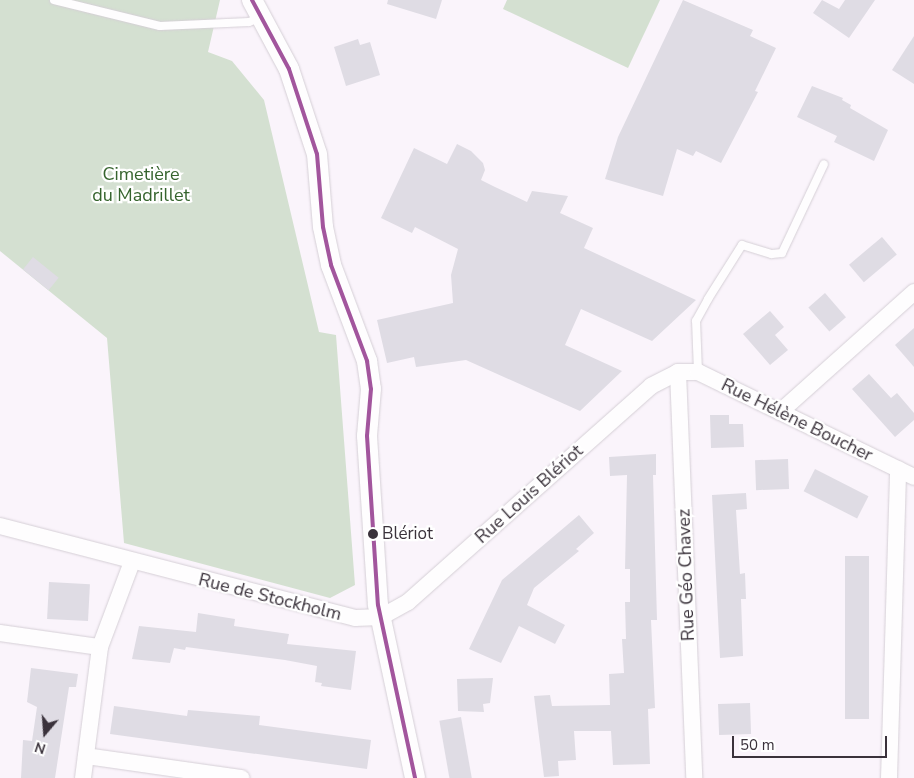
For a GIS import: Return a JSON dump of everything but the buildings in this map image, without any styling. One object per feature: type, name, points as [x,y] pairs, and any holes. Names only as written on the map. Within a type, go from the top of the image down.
[{"type":"street","points":[[256,9],[289,69],[317,154],[323,227],[331,265],[368,361],[371,389],[367,436],[380,616],[415,778]]},
{"type":"street","points":[[780,412],[914,292]]},
{"type":"street","name":"Rue Louis Blériot","points":[[380,616],[408,602],[651,386],[678,372]]},
{"type":"street","name":"Rue Hélène Boucher","points":[[678,372],[698,372],[914,476]]},
{"type":"street","name":"Rue Géo Chavez","points":[[678,372],[694,778]]},
{"type":"street","points":[[889,778],[898,469]]},
{"type":"street","name":"Rue de Stockholm","points":[[0,526],[132,562],[355,618],[380,616]]},
{"type":"street","points":[[83,778],[100,647],[132,562]]},
{"type":"street","points":[[0,633],[100,647]]},
{"type":"street","points":[[86,756],[241,778]]},
{"type":"lane","points":[[54,0],[160,26],[249,22],[256,9]]},
{"type":"lane","points":[[698,372],[696,321],[708,299],[742,245],[772,254],[782,253],[824,164]]},
{"type":"green space","name":"Cimetière du Madrillet","points":[[0,0],[220,0],[208,52],[232,61],[264,100],[319,332],[336,335],[355,585],[330,598],[124,543],[107,338],[0,251]]},
{"type":"green space","points":[[507,0],[660,0],[628,68],[503,9]]},
{"type":"transit line","points":[[252,0],[289,69],[317,154],[323,227],[331,265],[367,361],[371,389],[367,436],[378,605],[415,778]]},
{"type":"place","name":"Blériot","points":[[373,534]]}]
